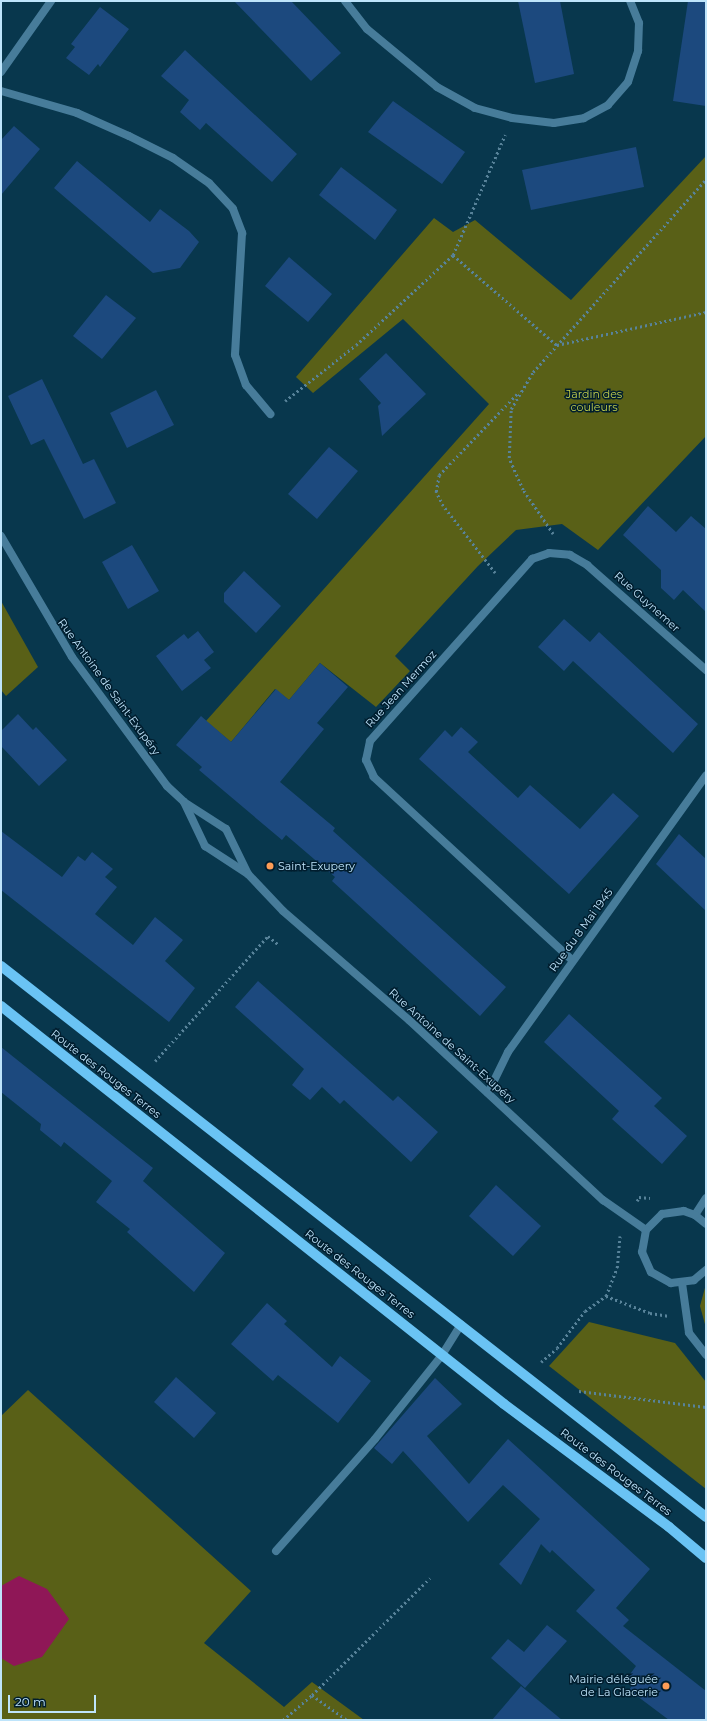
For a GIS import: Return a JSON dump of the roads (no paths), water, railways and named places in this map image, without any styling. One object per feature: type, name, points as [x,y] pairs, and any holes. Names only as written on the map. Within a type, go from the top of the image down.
[{"type":"main road","name":"Route des Rouges Terres","points":[[1,966],[551,1394],[706,1517]]},
{"type":"main road","name":"Route des Rouges Terres","points":[[1,1006],[442,1355],[706,1558]]},
{"type":"street","points":[[1,72],[51,1]]},
{"type":"street","points":[[345,1],[367,29],[437,86],[475,108],[512,118],[554,123],[584,118],[608,105],[628,82],[638,51],[639,23],[630,1]]},
{"type":"street","points":[[1,91],[77,113],[148,145],[173,158],[209,183],[233,209],[242,232],[235,355],[246,385],[270,414]]},
{"type":"street","name":"Rue Antoine de Saint-Exupéry","points":[[1,536],[72,658],[167,786],[184,802],[226,829],[248,874]]},
{"type":"street","name":"Rue Jean Mermoz","points":[[570,555],[549,553],[532,559],[370,741],[366,760],[374,777],[572,960]]},
{"type":"street","name":"Rue Guynemer","points":[[570,555],[607,581],[706,670]]},
{"type":"street","name":"Rue du 8 Mai 1945","points":[[488,1093],[508,1052],[572,960],[706,775]]},
{"type":"street","points":[[699,784],[706,791]]},
{"type":"street","name":"Rue Antoine de Saint-Exupéry","points":[[184,802],[205,846],[248,874],[283,911],[488,1093],[603,1200],[630,1217],[646,1230]]},
{"type":"street","points":[[695,1214],[706,1198]]},
{"type":"street","points":[[706,1224],[695,1214],[673,1211],[662,1214],[646,1230],[642,1252],[651,1272],[671,1283],[682,1283],[694,1280],[706,1270]]},
{"type":"street","points":[[682,1283],[689,1333],[706,1355]]},
{"type":"street","points":[[276,1552],[375,1439],[442,1355],[461,1325]]},
{"type":"place","name":"Saint-Exupery","points":[[270,866]]},
{"type":"place","name":"Mairie déléguée de La Glacerie","points":[[666,1686]]},
{"type":"park label","name":"Jardin des couleurs","points":[[594,401]]}]
